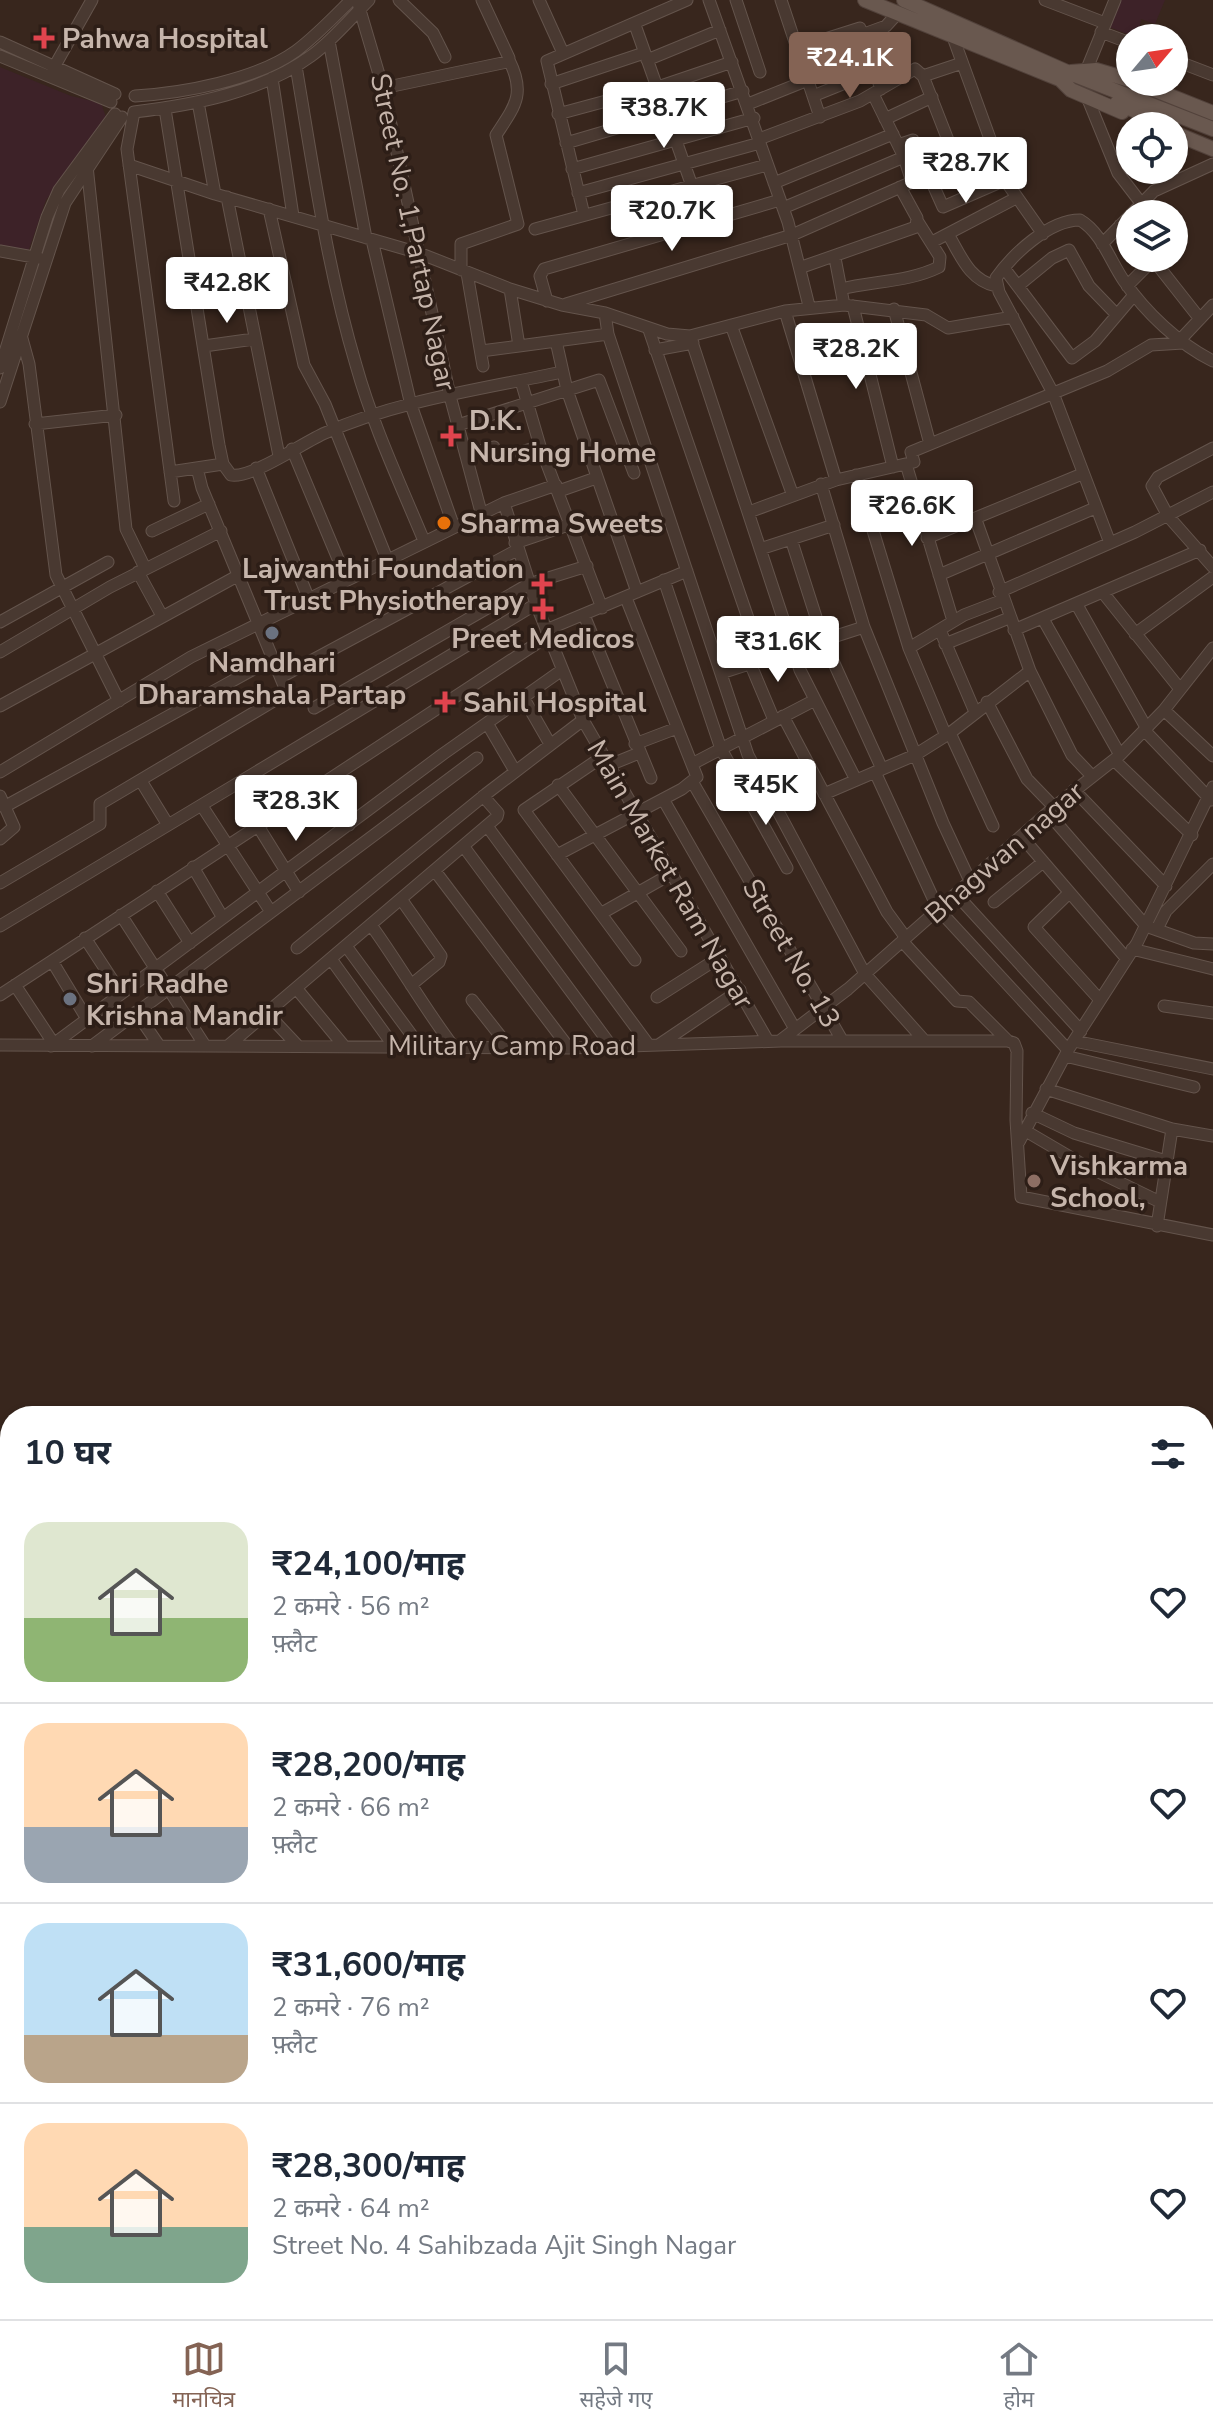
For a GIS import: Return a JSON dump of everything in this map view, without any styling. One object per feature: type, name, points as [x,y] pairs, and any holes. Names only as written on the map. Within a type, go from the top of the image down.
[{"type":"main road","points":[[865,0],[901,7],[1143,112]]},
{"type":"main road","points":[[901,7],[953,37],[1063,75]]},
{"type":"main road","points":[[1084,84],[1096,70],[1116,76]]},
{"type":"main road","points":[[1084,84],[1132,112]]},
{"type":"main road","points":[[1084,84],[1213,129]]},
{"type":"main road","points":[[1170,96],[1213,113]]},
{"type":"main road","points":[[1188,131],[1213,140]]},
{"type":"main road","points":[[1188,139],[1213,149]]},
{"type":"street","points":[[53,69],[92,0]]},
{"type":"street","points":[[135,96],[187,91],[280,61],[316,34],[351,0]]},
{"type":"street","points":[[399,0],[433,33],[445,57]]},
{"type":"street","points":[[483,366],[461,244],[518,224],[496,135],[516,105],[519,80],[484,0]]},
{"type":"street","points":[[539,0],[563,53]]},
{"type":"street","points":[[584,215],[547,61],[687,0]]},
{"type":"street","points":[[709,0],[754,118],[802,267],[809,306]]},
{"type":"street","points":[[736,0],[760,72]]},
{"type":"street","points":[[781,0],[820,117]]},
{"type":"street","points":[[1045,0],[1068,4],[1116,35]]},
{"type":"street","points":[[1115,0],[1084,84],[1118,173],[1139,200]]},
{"type":"street","points":[[0,56],[119,108],[165,109],[198,102],[272,78],[296,66],[329,41],[362,3]]},
{"type":"street","name":"Street No. 1,Partap Nagar","points":[[362,3],[450,396],[481,512]]},
{"type":"street","points":[[864,34],[881,28],[901,7]]},
{"type":"street","points":[[635,25],[692,186]]},
{"type":"street","points":[[562,305],[792,235],[913,180],[885,119],[864,34],[857,27],[797,48]]},
{"type":"street","points":[[881,28],[897,79]]},
{"type":"street","points":[[551,84],[720,30]]},
{"type":"street","points":[[953,37],[1005,180],[1043,234]]},
{"type":"street","points":[[329,41],[369,239],[411,405],[454,527]]},
{"type":"street","points":[[0,42],[119,108],[137,104],[135,96],[128,91],[119,108],[59,190],[39,258],[0,368]]},
{"type":"street","points":[[383,88],[500,66],[509,60]]},
{"type":"street","points":[[558,114],[658,87],[732,62]]},
{"type":"street","points":[[923,76],[962,63]]},
{"type":"street","points":[[1188,65],[1213,75]]},
{"type":"street","points":[[296,66],[323,225],[348,337],[371,415],[424,541]]},
{"type":"street","points":[[578,193],[760,141],[877,91],[915,69],[923,76],[955,158],[990,145]]},
{"type":"street","points":[[813,96],[875,71]]},
{"type":"street","points":[[272,78],[293,216]]},
{"type":"street","points":[[748,104],[808,80]]},
{"type":"street","points":[[566,143],[743,91]]},
{"type":"street","points":[[885,119],[932,97]]},
{"type":"street","points":[[198,102],[279,456]]},
{"type":"street","points":[[119,108],[127,143],[174,501]]},
{"type":"street","points":[[0,402],[21,335],[39,258],[87,166],[112,137],[119,108]]},
{"type":"street","points":[[165,109],[223,464],[231,475],[237,476],[256,468],[371,415],[562,372]]},
{"type":"street","points":[[572,169],[754,118]]},
{"type":"street","points":[[774,183],[895,139],[913,140],[945,207],[1005,180]]},
{"type":"street","points":[[547,301],[540,273],[564,263],[782,204],[904,157]]},
{"type":"street","points":[[1145,200],[1161,187],[1213,164]]},
{"type":"street","points":[[129,165],[221,196],[419,253],[547,301],[605,313],[649,330],[691,340]]},
{"type":"street","points":[[535,229],[767,165]]},
{"type":"street","points":[[87,166],[126,529],[162,616]]},
{"type":"street","points":[[841,289],[905,278],[936,268],[941,262],[900,187]]},
{"type":"street","points":[[932,242],[1016,198]]},
{"type":"street","points":[[269,209],[304,365],[335,429],[387,559]]},
{"type":"street","points":[[1110,543],[1053,393],[996,286],[996,278],[1043,234],[1062,223],[1080,220],[1102,244],[1131,290],[1181,342],[1213,361]]},
{"type":"street","points":[[802,267],[913,230],[918,222]]},
{"type":"street","points":[[1102,244],[1116,229]]},
{"type":"street","points":[[948,234],[973,274],[982,282],[996,286]]},
{"type":"street","points":[[1019,285],[1052,258],[1069,250],[1089,286],[1117,315]]},
{"type":"street","points":[[0,251],[39,258]]},
{"type":"street","points":[[835,258],[841,289],[849,305],[893,467]]},
{"type":"street","points":[[1004,268],[1072,358],[1095,341],[1117,315],[1144,272]]},
{"type":"street","points":[[1163,272],[1200,319]]},
{"type":"street","points":[[510,289],[519,346]]},
{"type":"street","points":[[655,350],[731,325],[809,306],[849,305],[894,309],[926,315],[948,328],[1013,317]]},
{"type":"street","points":[[749,512],[821,484],[914,462],[911,452],[1107,371],[1151,345],[1181,342],[1213,305]]},
{"type":"street","points":[[894,309],[930,444]]},
{"type":"street","points":[[785,311],[836,480]]},
{"type":"street","points":[[605,313],[608,334],[742,738],[865,974],[923,1039]]},
{"type":"street","points":[[731,325],[792,493]]},
{"type":"street","points":[[649,330],[756,661],[778,718],[824,794],[904,940],[957,1001],[969,1002],[1008,1041],[1014,1043],[1017,1051],[1021,1197],[1213,1235]]},
{"type":"street","points":[[481,351],[608,334]]},
{"type":"street","points":[[21,335],[29,364],[55,569],[119,701]]},
{"type":"street","points":[[204,346],[254,339]]},
{"type":"street","points":[[691,340],[793,648],[813,701],[856,780]]},
{"type":"street","points":[[556,341],[567,390],[631,595],[697,777],[693,783],[557,855]]},
{"type":"street","points":[[458,425],[596,379],[605,389],[634,473]]},
{"type":"street","points":[[521,381],[540,446],[602,608]]},
{"type":"street","points":[[35,424],[116,415]]},
{"type":"street","points":[[510,456],[540,446]]},
{"type":"street","points":[[466,455],[494,447]]},
{"type":"street","points":[[1213,448],[1154,481],[1154,492],[1168,516],[1213,567]]},
{"type":"street","points":[[292,449],[346,578]]},
{"type":"street","points":[[170,472],[223,464]]},
{"type":"street","points":[[906,464],[953,621]]},
{"type":"street","points":[[0,883],[100,824],[99,806],[286,696],[287,688],[256,623],[197,468]]},
{"type":"street","points":[[256,468],[308,597]]},
{"type":"street","points":[[927,538],[1082,474]]},
{"type":"street","points":[[856,475],[909,648],[993,826]]},
{"type":"street","points":[[0,772],[119,701],[144,682],[346,578],[481,512],[596,478]]},
{"type":"street","points":[[821,484],[864,627],[970,881]]},
{"type":"street","points":[[909,648],[1001,596],[1211,497]]},
{"type":"street","name":"Main Market Ram Nagar","points":[[504,503],[536,604],[583,720],[768,1041]]},
{"type":"street","points":[[152,531],[209,504]]},
{"type":"street","points":[[939,575],[1095,508]]},
{"type":"street","points":[[976,520],[1030,671],[1072,755],[1092,776]]},
{"type":"street","points":[[281,677],[516,546],[571,524]]},
{"type":"street","points":[[760,549],[834,525]]},
{"type":"street","points":[[0,652],[141,570],[221,531]]},
{"type":"street","points":[[791,539],[823,639],[938,909],[1072,1045],[1194,1087]]},
{"type":"street","points":[[1014,630],[1104,594],[1200,550]]},
{"type":"street","points":[[0,622],[61,585],[108,562]]},
{"type":"street","points":[[314,708],[529,584],[587,566]]},
{"type":"street","points":[[0,995],[547,633],[687,571]]},
{"type":"street","points":[[0,706],[239,575]]},
{"type":"street","points":[[1135,634],[1213,577]]},
{"type":"street","points":[[664,580],[721,749],[787,868]]},
{"type":"street","points":[[1104,594],[1180,689]]},
{"type":"street","points":[[0,926],[536,604]]},
{"type":"street","points":[[1077,605],[1146,730],[1212,796],[1166,886],[1152,927]]},
{"type":"street","points":[[584,615],[651,778]]},
{"type":"street","points":[[945,644],[1009,618]]},
{"type":"street","points":[[1043,619],[1117,757],[1192,835]]},
{"type":"street","points":[[721,673],[864,627]]},
{"type":"street","points":[[940,630],[975,712]]},
{"type":"street","name":"Bhagwan nagar","points":[[781,1041],[865,974],[1074,790],[1117,757],[1164,710],[1213,648]]},
{"type":"street","points":[[0,839],[12,831],[12,823],[2,802],[272,659]]},
{"type":"street","points":[[15,985],[53,1045],[562,670]]},
{"type":"street","points":[[824,794],[915,755],[948,734],[1030,671]]},
{"type":"street","points":[[523,697],[550,744]]},
{"type":"street","points":[[692,764],[813,701]]},
{"type":"street","points":[[987,702],[1027,779],[1152,927],[1194,943],[1213,944]]},
{"type":"street","points":[[1164,710],[1213,756]]},
{"type":"street","points":[[297,948],[483,796],[583,720]]},
{"type":"street","points":[[487,723],[515,771]]},
{"type":"street","points":[[635,960],[524,810],[558,785],[605,761],[639,753],[677,728]]},
{"type":"street","points":[[92,1046],[477,758]]},
{"type":"street","points":[[141,781],[168,825]]},
{"type":"street","points":[[323,783],[349,825]]},
{"type":"street","name":"Street No. 13","points":[[693,783],[842,1040]]},
{"type":"street","points":[[558,785],[681,951]]},
{"type":"street","points":[[1074,790],[1166,886]]},
{"type":"street","points":[[229,1045],[487,826],[498,815],[483,796]]},
{"type":"street","points":[[663,799],[795,1029]]},
{"type":"street","points":[[202,806],[271,912]]},
{"type":"street","points":[[258,826],[299,892]]},
{"type":"street","points":[[487,826],[654,1044],[740,990]]},
{"type":"street","points":[[1022,837],[1069,893],[1129,954],[1213,969]]},
{"type":"street","points":[[464,847],[612,1047]]},
{"type":"street","points":[[994,902],[1043,862]]},
{"type":"street","points":[[1018,1147],[1032,1113],[1129,954],[1213,864]]},
{"type":"street","points":[[193,867],[223,918]]},
{"type":"street","points":[[435,871],[569,1048]]},
{"type":"street","points":[[602,913],[671,874]]},
{"type":"street","points":[[157,891],[190,943]]},
{"type":"street","points":[[1069,893],[1034,927],[1100,1000]]},
{"type":"street","points":[[956,894],[1072,1045],[1213,1069]]},
{"type":"street","points":[[401,899],[441,956],[439,962],[411,985]]},
{"type":"street","points":[[121,915],[204,1044]]},
{"type":"street","points":[[371,925],[453,1046]]},
{"type":"street","points":[[85,938],[121,993]]},
{"type":"street","points":[[346,946],[419,1045]]},
{"type":"street","points":[[657,997],[720,957]]},
{"type":"street","points":[[331,959],[393,1045]]},
{"type":"street","points":[[52,961],[87,1019]]},
{"type":"street","points":[[296,988],[344,1046]]},
{"type":"street","points":[[472,1000],[509,1047]]},
{"type":"street","points":[[1164,1006],[1213,1013]]},
{"type":"street","points":[[136,1012],[158,1044]]},
{"type":"street","points":[[267,1013],[297,1045]]},
{"type":"street","name":"Military Camp Road","points":[[1,1043],[569,1048],[768,1041],[1008,1041]]},
{"type":"street","points":[[1046,1089],[1172,1129],[1213,1136]]},
{"type":"street","points":[[1032,1113],[1084,1136],[1166,1161]]},
{"type":"street","points":[[1157,1226],[1158,1201],[1172,1129]]},
{"type":"street","points":[[1024,1130],[1082,1164],[1158,1201]]},
{"type":"shaded area","points":[[1120,0],[1165,0],[1155,24],[1141,19],[1140,24],[1116,24],[1116,30],[1109,27]]},
{"type":"shaded area","points":[[0,67],[71,96],[101,103],[107,120],[46,200],[26,258],[0,247]]},
{"type":"place","name":"Pahwa Hospital","points":[[44,38]]},
{"type":"place","name":"D.K. Nursing Home","points":[[451,436]]},
{"type":"place","name":"Sharma Sweets","points":[[444,523]]},
{"type":"place","name":"Lajwanthi Foundation Trust Physiotherapy","points":[[542,584]]},
{"type":"place","name":"Preet Medicos","points":[[543,609]]},
{"type":"place","name":"Namdhari Dharamshala Partap","points":[[272,633]]},
{"type":"place","name":"Sahil Hospital","points":[[445,702]]},
{"type":"place","name":"Shri Radhe Krishna Mandir","points":[[70,999]]},
{"type":"place","name":"Vishkarma School,","points":[[1034,1181]]}]
